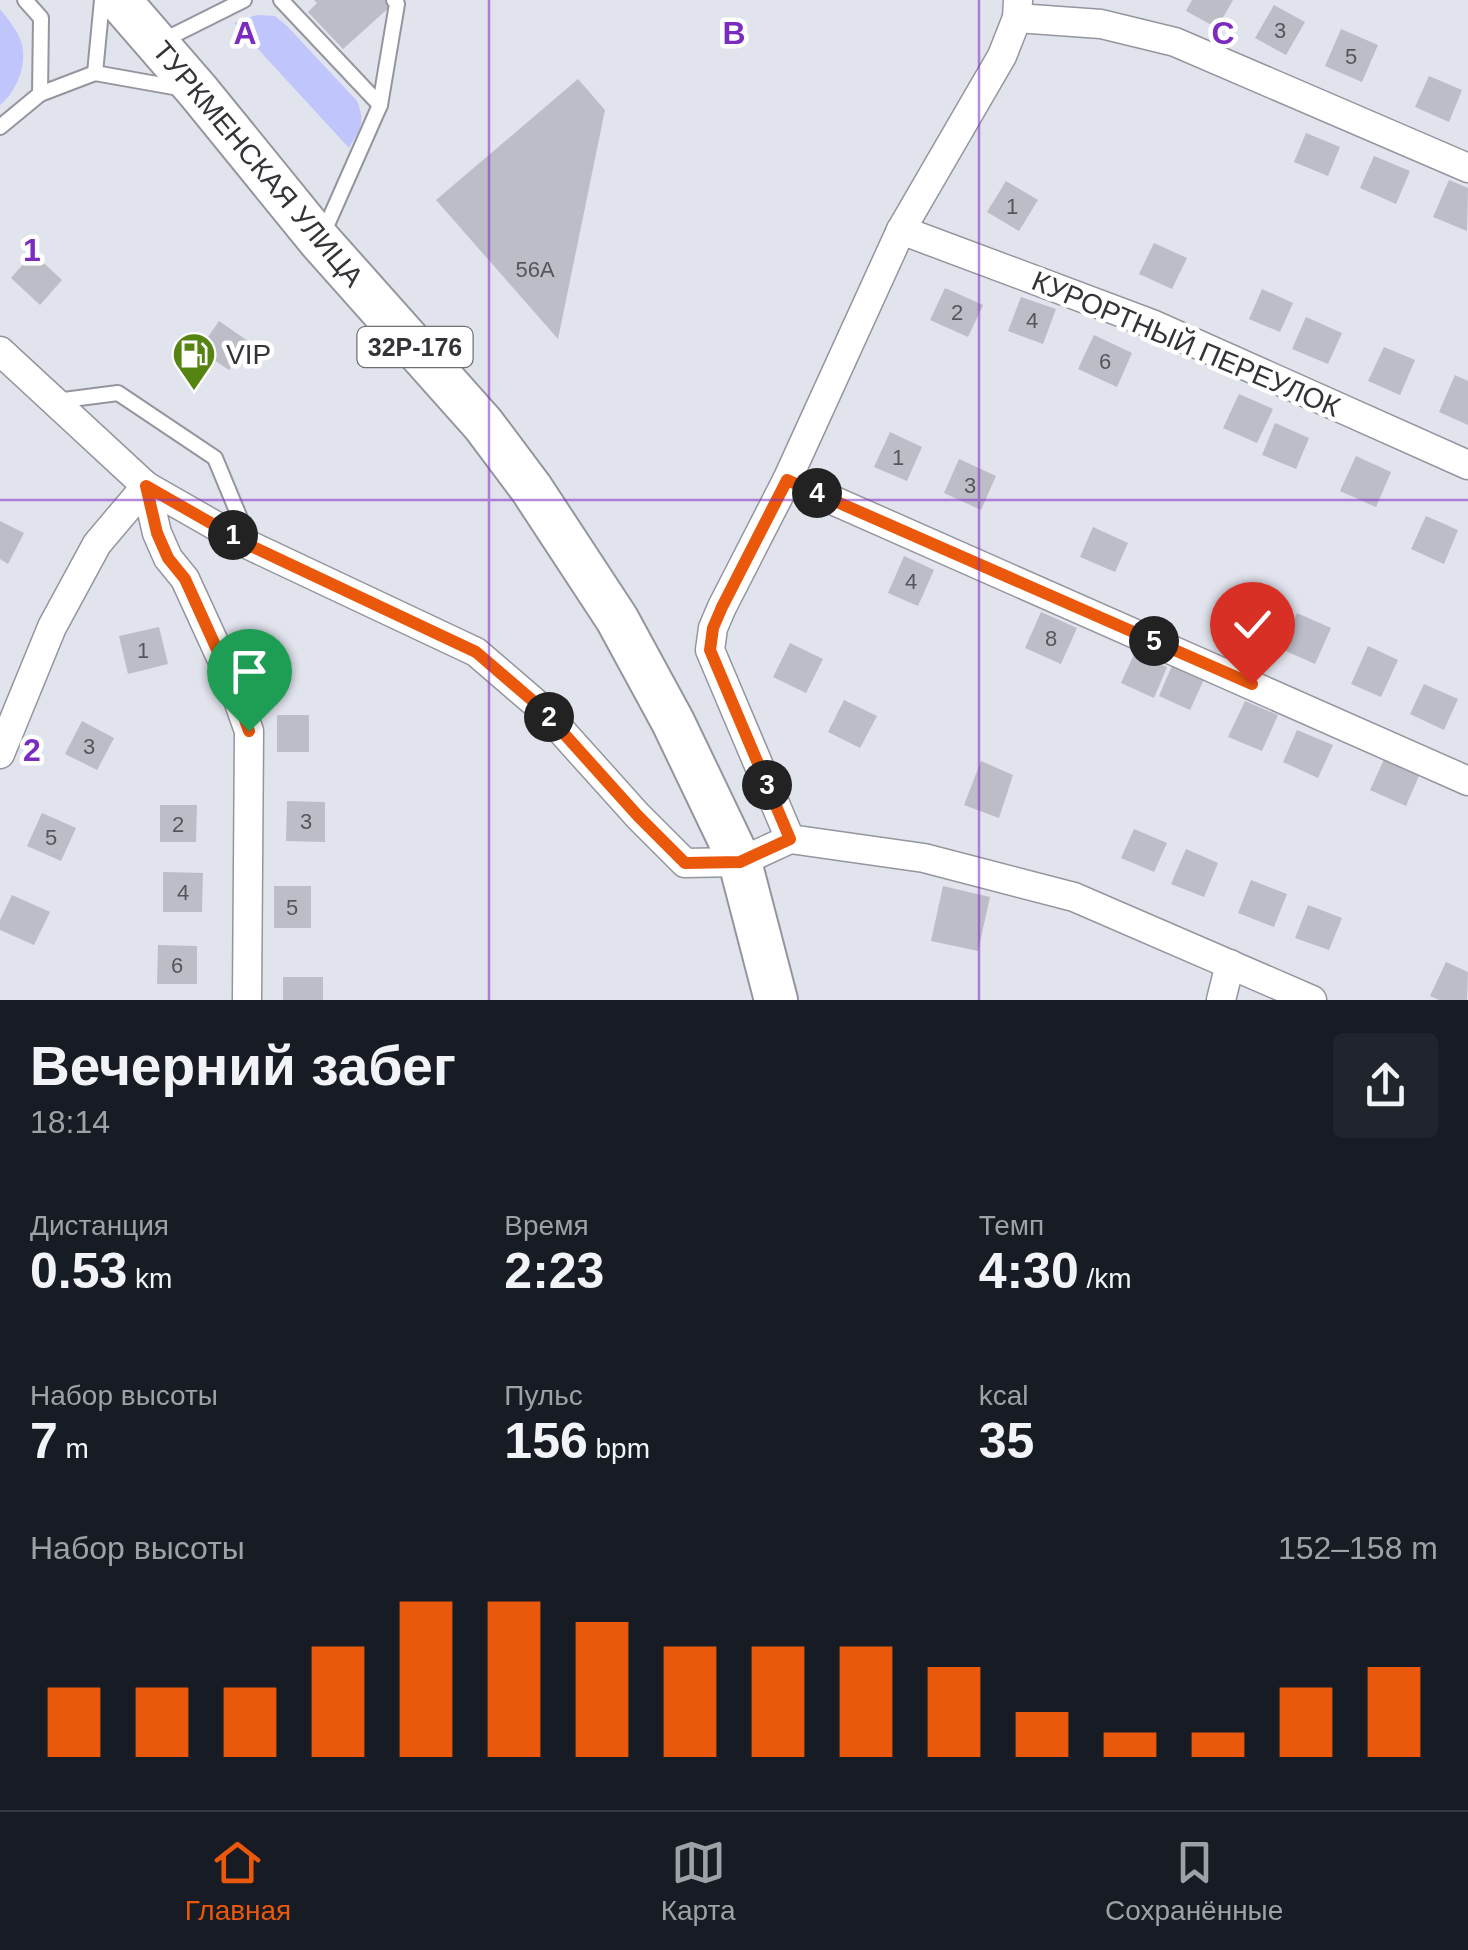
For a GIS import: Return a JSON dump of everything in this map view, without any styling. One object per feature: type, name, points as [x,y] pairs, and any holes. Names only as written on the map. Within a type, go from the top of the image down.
[{"type":"main road","name":"ТУРКМЕНСКАЯ УЛИЦА","points":[[120,0],[320,241],[484,424],[531,488],[626,636],[673,722],[740,862],[776,1000]]},
{"type":"street","points":[[790,839],[710,650],[713,628],[787,480],[901,230],[1002,56],[1017,9],[1175,42],[1468,168]]},
{"type":"street","name":"КУРОРТНЫЙ ПЕРЕУЛОК","points":[[901,230],[1152,324],[1468,466]]},
{"type":"street","points":[[0,350],[146,486],[251,546],[476,652],[540,707],[685,863],[740,862],[790,839],[924,858],[1074,898],[1312,1000]]},
{"type":"street","points":[[787,480],[1468,781]]},
{"type":"street","points":[[3,740],[52,627],[97,544],[146,486]]},
{"type":"street","points":[[146,486],[157,533],[168,558],[185,579],[249,731],[246,1000]]},
{"type":"street","points":[[1221,1000],[1230,964]]},
{"type":"lane","points":[[26,0],[41,18],[40,94]]},
{"type":"lane","points":[[95,74],[102,0]]},
{"type":"lane","points":[[158,44],[244,0]]},
{"type":"lane","points":[[320,241],[380,104],[398,4],[394,0]]},
{"type":"lane","points":[[286,2],[380,104]]},
{"type":"lane","points":[[0,127],[40,94],[95,74],[198,91]]},
{"type":"lane","points":[[55,401],[118,393],[215,458],[251,546]]},
{"type":"shaded area","points":[[0,9],[18,35],[23,61],[19,78],[0,105]]},
{"type":"shaded area","points":[[257,15],[275,16],[287,26],[357,101],[360,126],[349,148],[234,23]]},
{"type":"building","points":[[314,0],[387,0],[392,5],[343,49],[308,12],[317,3]]},
{"type":"building","points":[[1192,0],[1233,0],[1217,28],[1186,11]]},
{"type":"building","points":[[1274,5],[1305,22],[1286,55],[1255,38]]},
{"type":"building","points":[[1341,29],[1378,45],[1362,82],[1325,66]]},
{"type":"building","points":[[1429,76],[1462,90],[1449,122],[1415,107]]},
{"type":"building","points":[[578,79],[605,110],[558,339],[436,200]]},
{"type":"building","points":[[1306,133],[1340,147],[1328,176],[1294,162]]},
{"type":"building","points":[[1374,156],[1410,171],[1396,204],[1360,188]]},
{"type":"building","points":[[1449,180],[1468,188],[1467,231],[1433,217]]},
{"type":"building","points":[[1006,181],[1038,200],[1019,231],[987,212]]},
{"type":"building","points":[[1154,243],[1187,258],[1172,289],[1139,274]]},
{"type":"building","points":[[33,253],[62,280],[40,305],[11,278]]},
{"type":"building","points":[[945,288],[983,305],[968,337],[930,320]]},
{"type":"building","points":[[1262,289],[1293,303],[1280,332],[1249,319]]},
{"type":"building","points":[[1021,297],[1056,309],[1043,344],[1008,331]]},
{"type":"building","points":[[1306,317],[1342,333],[1328,364],[1292,349]]},
{"type":"building","points":[[219,321],[248,341],[229,370],[199,350]]},
{"type":"building","points":[[1094,335],[1132,353],[1117,387],[1078,369]]},
{"type":"building","points":[[1384,347],[1415,360],[1400,395],[1368,381]]},
{"type":"building","points":[[1455,375],[1468,381],[1468,425],[1439,412]]},
{"type":"building","points":[[1239,394],[1273,409],[1257,443],[1223,428]]},
{"type":"building","points":[[1275,423],[1309,438],[1296,469],[1262,455]]},
{"type":"building","points":[[890,432],[922,447],[907,481],[874,467]]},
{"type":"building","points":[[1356,456],[1391,472],[1376,507],[1340,491]]},
{"type":"building","points":[[959,459],[996,476],[981,510],[944,493]]},
{"type":"building","points":[[1426,516],[1458,530],[1444,564],[1411,549]]},
{"type":"building","points":[[0,521],[24,533],[8,564],[0,559]]},
{"type":"building","points":[[1093,527],[1128,543],[1115,572],[1080,557]]},
{"type":"building","points":[[904,556],[934,570],[918,606],[888,593]]},
{"type":"building","points":[[1244,598],[1278,613],[1263,645],[1230,630]]},
{"type":"building","points":[[1041,612],[1077,628],[1061,664],[1025,648]]},
{"type":"building","points":[[1297,613],[1331,628],[1315,664],[1281,649]]},
{"type":"building","points":[[159,627],[168,664],[128,674],[119,636]]},
{"type":"building","points":[[790,643],[823,659],[806,693],[773,677]]},
{"type":"building","points":[[1368,646],[1398,660],[1381,697],[1351,684]]},
{"type":"building","points":[[1135,652],[1167,667],[1154,698],[1121,683]]},
{"type":"building","points":[[1174,661],[1206,675],[1190,710],[1159,696]]},
{"type":"building","points":[[1424,684],[1458,699],[1444,730],[1410,714]]},
{"type":"building","points":[[844,700],[877,716],[860,748],[828,732]]},
{"type":"building","points":[[1245,701],[1278,715],[1262,751],[1228,737]]},
{"type":"building","points":[[277,715],[309,715],[309,752],[277,752]]},
{"type":"building","points":[[82,721],[114,738],[97,770],[65,754]]},
{"type":"building","points":[[1297,730],[1333,745],[1318,778],[1283,762]]},
{"type":"building","points":[[1386,755],[1421,771],[1406,806],[1370,790]]},
{"type":"building","points":[[981,761],[1013,775],[999,818],[964,805]]},
{"type":"building","points":[[287,801],[325,802],[325,842],[286,841]]},
{"type":"building","points":[[160,805],[197,805],[196,842],[160,842]]},
{"type":"building","points":[[42,813],[76,828],[61,861],[27,846]]},
{"type":"building","points":[[1134,829],[1167,843],[1154,872],[1121,858]]},
{"type":"building","points":[[1186,849],[1218,863],[1204,897],[1171,884]]},
{"type":"building","points":[[163,872],[203,873],[202,912],[163,912]]},
{"type":"building","points":[[1251,880],[1287,894],[1274,927],[1238,913]]},
{"type":"building","points":[[274,886],[311,886],[311,928],[274,928]]},
{"type":"building","points":[[943,886],[990,897],[978,951],[931,941]]},
{"type":"building","points":[[12,895],[50,912],[34,945],[0,930],[0,920]]},
{"type":"building","points":[[1308,905],[1342,918],[1329,950],[1295,938]]},
{"type":"building","points":[[158,945],[197,946],[197,984],[157,984]]},
{"type":"building","points":[[1446,962],[1468,972],[1467,1000],[1439,1000],[1430,996]]},
{"type":"building","points":[[283,977],[323,977],[323,1000],[283,1000]]},
{"type":"place","name":"VIP","points":[[194,392]]},
{"type":"route","points":[[249,731],[185,579],[168,558],[157,533],[146,486],[251,546],[476,652],[540,707],[685,863],[740,862],[790,839],[710,650],[713,628],[722,607],[787,480],[1252,684]]}]
